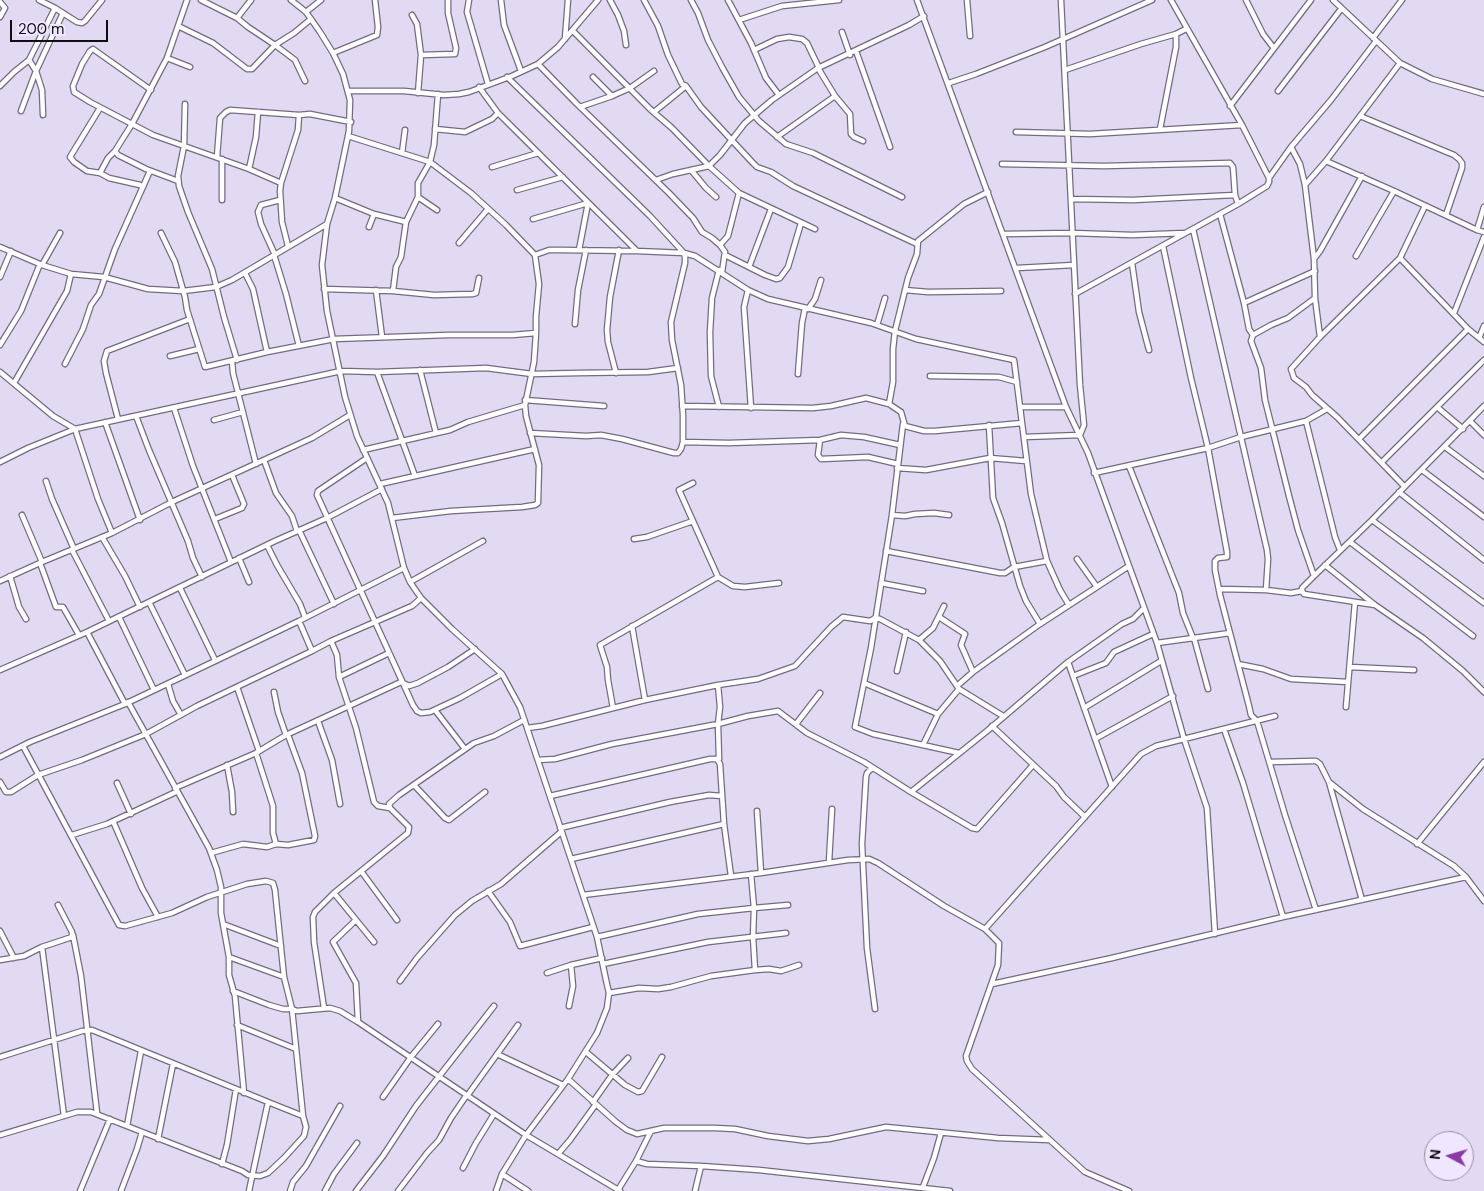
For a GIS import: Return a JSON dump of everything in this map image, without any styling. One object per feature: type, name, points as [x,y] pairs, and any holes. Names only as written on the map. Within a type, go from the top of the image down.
[{"type":"street","points":[[39,0],[82,23],[85,22],[102,0]]},
{"type":"street","points":[[100,173],[108,158],[115,151],[132,124],[167,58],[186,0]]},
{"type":"street","points":[[201,0],[237,18],[275,45],[294,60],[305,81]]},
{"type":"street","points":[[237,18],[251,0]]},
{"type":"street","points":[[291,0],[306,12],[333,53],[348,91],[350,122],[348,136],[335,198],[327,224],[322,265],[327,311],[350,415],[363,450],[381,486],[392,518],[404,568],[410,582],[421,598],[502,674],[512,691],[527,728],[597,937],[609,993],[604,1016],[586,1052],[526,1135],[502,1174],[496,1191]]},
{"type":"street","points":[[306,12],[321,0]]},
{"type":"street","points":[[333,53],[377,36],[375,0]]},
{"type":"street","points":[[421,55],[456,54],[448,13],[448,0]]},
{"type":"street","points":[[469,0],[467,12],[488,84]]},
{"type":"street","points":[[501,0],[504,25],[521,71]]},
{"type":"street","points":[[565,39],[568,0]]},
{"type":"street","points":[[348,91],[459,94],[488,84],[538,64],[565,39],[598,0]]},
{"type":"street","points":[[610,0],[622,23],[626,45]]},
{"type":"street","points":[[644,0],[658,26],[668,55],[682,84],[686,86],[701,107],[757,167],[771,172],[794,186],[917,244]]},
{"type":"street","points":[[691,0],[722,67],[739,97],[753,116],[786,144],[814,153],[902,197]]},
{"type":"street","points":[[728,0],[766,78],[780,95]]},
{"type":"street","points":[[739,20],[782,6],[838,0]]},
{"type":"street","points":[[917,0],[1017,268],[1066,407],[1088,454],[1157,643],[1184,739],[1207,808],[1215,934]]},
{"type":"street","points":[[967,0],[970,36]]},
{"type":"street","points":[[1061,0],[1075,294],[1084,421],[1083,430],[1080,435]]},
{"type":"street","points":[[949,83],[976,74],[1152,0]]},
{"type":"street","points":[[1171,0],[1242,125],[1269,178]]},
{"type":"street","points":[[1246,0],[1263,34],[1273,47]]},
{"type":"street","points":[[1230,106],[1273,47],[1311,0]]},
{"type":"street","points":[[1333,0],[1400,63],[1432,79],[1484,94]]},
{"type":"street","points":[[1075,294],[1267,186],[1269,178],[1291,147],[1331,100],[1402,0]]},
{"type":"street","points":[[0,2],[5,8],[0,17]]},
{"type":"street","points":[[0,86],[29,60],[55,8]]},
{"type":"street","points":[[1278,91],[1341,9]]},
{"type":"street","points":[[21,111],[36,71],[63,13]]},
{"type":"street","points":[[412,14],[417,24],[421,55],[418,93]]},
{"type":"street","points":[[656,180],[709,166],[753,116],[780,95],[819,68],[924,16]]},
{"type":"street","points":[[178,26],[213,43],[247,69],[252,68],[275,45],[311,19]]},
{"type":"street","points":[[1065,70],[1176,34],[1186,29]]},
{"type":"street","points":[[572,30],[709,166],[739,193],[815,229]]},
{"type":"street","points":[[842,32],[850,54]]},
{"type":"street","points":[[1160,129],[1176,46],[1176,34]]},
{"type":"street","points":[[754,50],[783,38],[802,39],[807,43],[835,96],[850,114],[851,134],[863,141]]},
{"type":"street","points":[[150,90],[93,49],[82,64],[73,88],[74,92],[100,108],[153,135],[249,168],[281,183]]},
{"type":"street","points":[[856,51],[890,147]]},
{"type":"street","points":[[167,58],[190,67]]},
{"type":"street","points":[[29,60],[36,71],[42,90],[43,115]]},
{"type":"street","points":[[1305,184],[1326,162],[1400,63]]},
{"type":"street","points":[[538,64],[656,180],[693,218],[702,232],[720,245],[726,255],[765,276],[776,279],[780,278],[788,267],[801,223]]},
{"type":"street","points":[[580,107],[630,88],[654,71]]},
{"type":"street","points":[[507,77],[627,193],[684,253],[686,263],[672,322],[672,340],[678,368],[682,406],[682,442],[678,453],[601,435],[530,433]]},
{"type":"street","points":[[593,77],[612,96]]},
{"type":"street","points":[[654,112],[686,86]]},
{"type":"street","points":[[479,87],[498,113],[637,251]]},
{"type":"street","points":[[393,291],[396,267],[401,257],[406,222],[418,198],[418,184],[430,162],[438,94]]},
{"type":"street","points":[[777,137],[835,96]]},
{"type":"street","points":[[185,104],[184,146],[178,181],[188,212],[212,269],[235,360],[238,394],[256,464]]},
{"type":"street","points":[[100,108],[70,157],[74,162],[87,170],[100,173],[108,178],[143,187]]},
{"type":"street","points":[[222,200],[220,118],[223,113],[230,110],[299,115],[310,114],[350,122]]},
{"type":"street","points":[[249,168],[256,137],[258,112]]},
{"type":"street","points":[[435,129],[465,132],[492,119],[498,113]]},
{"type":"street","points":[[288,246],[284,233],[280,200],[281,183],[298,130],[299,115]]},
{"type":"street","points":[[1360,116],[1459,159],[1462,163],[1462,168],[1446,215]]},
{"type":"street","points":[[1016,132],[1090,134],[1242,125]]},
{"type":"street","points":[[402,153],[405,130]]},
{"type":"street","points":[[348,136],[430,162],[471,193],[506,225],[535,256],[539,284],[532,374],[525,403],[530,433],[539,465],[538,503],[522,507],[451,511],[392,518]]},
{"type":"street","points":[[1291,147],[1300,164],[1305,184],[1314,259],[1315,298],[1320,337]]},
{"type":"street","points":[[115,151],[118,155],[150,171],[178,181]]},
{"type":"street","points":[[492,167],[538,153]]},
{"type":"street","points":[[1326,162],[1394,190],[1484,232]]},
{"type":"street","points":[[1002,164],[1070,166],[1230,163],[1233,167],[1235,195],[1238,204]]},
{"type":"street","points":[[691,170],[716,197]]},
{"type":"street","points":[[66,364],[83,330],[91,305],[99,294],[114,248],[150,171]]},
{"type":"street","points":[[1314,259],[1362,176]]},
{"type":"street","points":[[517,190],[563,177]]},
{"type":"street","points":[[1356,256],[1394,190]]},
{"type":"street","points":[[889,404],[893,382],[895,331],[908,278],[917,254],[917,244],[920,239],[964,204],[988,192]]},
{"type":"street","points":[[720,245],[728,236],[739,193]]},
{"type":"street","points":[[1071,199],[1133,200],[1235,195]]},
{"type":"street","points":[[335,198],[374,214],[406,222]]},
{"type":"street","points":[[418,198],[437,210]]},
{"type":"street","points":[[280,200],[261,205],[258,212],[261,224],[275,255],[299,346]]},
{"type":"street","points":[[533,219],[588,202]]},
{"type":"street","points":[[579,250],[588,202]]},
{"type":"street","points":[[1404,486],[1359,439],[1306,387],[1294,378],[1291,369],[1320,337],[1400,258],[1425,206]]},
{"type":"street","points":[[1477,230],[1484,207]]},
{"type":"street","points":[[459,243],[488,209]]},
{"type":"street","points":[[749,267],[771,209]]},
{"type":"street","points":[[369,227],[374,214]]},
{"type":"street","points":[[1220,214],[1244,303],[1249,329],[1253,335]]},
{"type":"street","points":[[0,247],[41,265],[71,274],[104,277],[143,288],[183,291],[216,286],[246,273],[327,224]]},
{"type":"street","points":[[1193,229],[1267,550],[1266,590]]},
{"type":"street","points":[[0,345],[21,310],[41,265],[60,232]]},
{"type":"street","points":[[160,233],[175,262],[205,367],[267,352],[334,339],[512,335],[536,332]]},
{"type":"street","points":[[1004,234],[1072,233],[1132,235],[1186,233]]},
{"type":"street","points":[[1454,313],[1484,237]]},
{"type":"street","points":[[1163,246],[1208,448],[1228,555],[1215,561],[1215,570],[1251,715],[1257,721],[1316,910]]},
{"type":"street","points":[[535,256],[549,250],[619,250],[684,253],[695,256],[748,290],[768,299],[877,325],[916,339],[977,353],[1012,358],[1015,362],[1021,406],[1030,494],[1048,561],[1060,590],[1069,605]]},
{"type":"street","points":[[576,324],[578,290],[586,250]]},
{"type":"street","points":[[616,372],[608,342],[607,330],[610,297],[619,250]]},
{"type":"street","points":[[0,278],[11,251]]},
{"type":"street","points":[[719,407],[711,376],[710,332],[712,298],[726,255]]},
{"type":"street","points":[[1400,258],[1468,329],[1484,342]]},
{"type":"street","points":[[1132,263],[1139,312],[1149,350]]},
{"type":"street","points":[[1017,268],[1074,265]]},
{"type":"street","points":[[1244,303],[1315,271]]},
{"type":"street","points":[[246,273],[252,288],[267,352]]},
{"type":"street","points":[[14,383],[67,291],[71,274]]},
{"type":"street","points":[[324,289],[475,294],[479,278]]},
{"type":"street","points":[[798,374],[802,322],[806,308],[816,299],[821,280]]},
{"type":"street","points":[[376,290],[382,337]]},
{"type":"street","points":[[748,290],[744,307],[751,408]]},
{"type":"street","points":[[905,290],[928,292],[1001,291]]},
{"type":"street","points":[[877,325],[885,298]]},
{"type":"street","points":[[1314,576],[1298,530],[1265,400],[1260,368],[1251,340],[1253,335],[1288,318],[1315,298]]},
{"type":"street","points":[[118,419],[104,361],[107,351],[190,319]]},
{"type":"street","points":[[1480,338],[1484,326]]},
{"type":"street","points":[[1359,439],[1468,329]]},
{"type":"street","points":[[170,356],[199,350]]},
{"type":"street","points":[[1382,462],[1484,360]]},
{"type":"street","points":[[0,462],[28,448],[75,429],[341,371],[377,372],[486,368],[532,374],[648,372],[678,368]]},
{"type":"street","points":[[420,370],[436,433]]},
{"type":"street","points":[[0,372],[53,416],[75,429],[98,499],[112,533]]},
{"type":"street","points":[[377,372],[415,476]]},
{"type":"street","points":[[930,376],[999,377],[1017,382]]},
{"type":"street","points":[[682,406],[813,408],[866,398],[889,404],[901,412],[903,424],[892,515],[855,726],[856,729],[959,753]]},
{"type":"street","points":[[363,450],[450,430],[525,403],[604,406]]},
{"type":"street","points":[[1021,406],[1066,407]]},
{"type":"street","points":[[1302,591],[1302,588],[1484,406]]},
{"type":"street","points":[[1437,407],[1463,429]]},
{"type":"street","points":[[174,408],[202,489],[231,562]]},
{"type":"street","points":[[1094,473],[1208,448],[1272,428],[1306,421],[1327,409]]},
{"type":"street","points":[[214,420],[243,412]]},
{"type":"street","points":[[0,581],[140,520],[172,502],[312,438],[350,415]]},
{"type":"street","points":[[136,416],[202,577]]},
{"type":"street","points":[[1306,421],[1335,537],[1340,550]]},
{"type":"street","points":[[1470,421],[1484,435]]},
{"type":"street","points":[[105,422],[140,520]]},
{"type":"street","points":[[903,424],[908,428],[935,431],[1022,423]]},
{"type":"street","points":[[989,425],[993,498],[1026,601],[1040,624]]},
{"type":"street","points":[[1024,437],[1080,435]]},
{"type":"street","points":[[682,442],[729,443],[820,440],[842,436],[864,437],[900,445]]},
{"type":"street","points":[[820,440],[818,455],[820,459],[868,457],[897,466],[926,470],[990,458],[1026,460]]},
{"type":"street","points":[[1445,447],[1484,476]]},
{"type":"street","points":[[0,670],[87,632],[239,558],[327,518],[381,486],[415,476],[535,449]]},
{"type":"street","points":[[367,458],[318,491],[318,500],[361,589],[401,682],[417,711],[424,714],[435,710],[483,686],[502,674]]},
{"type":"street","points":[[264,460],[276,493],[292,516],[334,604]]},
{"type":"street","points":[[1129,466],[1179,594],[1183,613],[1194,638],[1208,689]]},
{"type":"street","points":[[1422,470],[1484,517]]},
{"type":"street","points":[[215,519],[244,504],[232,475]]},
{"type":"street","points":[[46,481],[73,550],[109,621]]},
{"type":"street","points":[[672,492],[693,484]]},
{"type":"street","points":[[679,490],[718,577],[733,586],[745,587],[779,583]]},
{"type":"street","points":[[1399,492],[1484,560]]},
{"type":"street","points":[[892,515],[905,516],[934,513],[949,515]]},
{"type":"street","points":[[22,515],[41,562],[56,607],[63,607],[78,635]]},
{"type":"street","points":[[1372,520],[1484,603]]},
{"type":"street","points":[[634,539],[656,534],[693,521]]},
{"type":"street","points":[[102,537],[125,576],[140,607]]},
{"type":"street","points":[[410,582],[483,540]]},
{"type":"street","points":[[1350,542],[1473,636]]},
{"type":"street","points":[[267,545],[300,604],[305,617]]},
{"type":"street","points":[[886,551],[1000,573],[1005,573],[1014,567],[1048,561]]},
{"type":"street","points":[[239,558],[249,582]]},
{"type":"street","points":[[1077,559],[1097,587]]},
{"type":"street","points":[[1325,565],[1423,638],[1463,671],[1484,692]]},
{"type":"street","points":[[923,745],[938,714],[973,672],[1040,624],[1129,566]]},
{"type":"street","points":[[1,755],[168,684],[404,568]]},
{"type":"street","points":[[10,576],[19,607],[26,619]]},
{"type":"street","points":[[613,708],[607,666],[600,645],[718,577]]},
{"type":"street","points":[[881,583],[923,591]]},
{"type":"street","points":[[180,588],[215,660]]},
{"type":"street","points":[[1220,589],[1266,590],[1291,593],[1302,591],[1304,594],[1375,604]]},
{"type":"street","points":[[0,782],[4,790],[9,793],[38,776],[146,734],[331,641],[412,606],[421,598]]},
{"type":"street","points":[[149,602],[185,675]]},
{"type":"street","points":[[1346,708],[1355,602]]},
{"type":"street","points":[[919,640],[932,628],[944,606]]},
{"type":"street","points":[[911,792],[1068,662],[1133,618],[1144,608]]},
{"type":"street","points":[[118,617],[154,690]]},
{"type":"street","points":[[527,728],[542,726],[645,700],[758,679],[795,666],[831,627],[843,617],[870,621],[875,618],[880,619],[919,640],[940,661],[958,688],[1003,716]]},
{"type":"street","points":[[939,617],[964,634],[961,645],[973,672]]},
{"type":"street","points":[[299,621],[312,651]]},
{"type":"street","points":[[632,626],[645,700]]},
{"type":"street","points":[[87,632],[126,703],[146,734],[211,853],[217,870],[244,1092]]},
{"type":"street","points":[[897,671],[906,632]]},
{"type":"street","points":[[1157,643],[1230,633]]},
{"type":"street","points":[[1074,676],[1106,663],[1114,652],[1153,634]]},
{"type":"street","points":[[324,1008],[312,923],[315,912],[334,893],[408,833],[409,826],[390,808],[378,806],[374,802],[356,728],[339,677],[337,655],[331,641]]},
{"type":"street","points":[[401,682],[409,686],[418,683],[448,668],[475,650]]},
{"type":"street","points":[[339,677],[389,653]]},
{"type":"street","points":[[1084,708],[1161,661]]},
{"type":"street","points":[[1068,662],[1112,787]]},
{"type":"street","points":[[1238,664],[1263,669],[1291,680],[1348,682]]},
{"type":"street","points":[[1350,668],[1414,670]]},
{"type":"street","points":[[72,834],[131,814],[176,790],[257,752],[287,735],[401,682]]},
{"type":"street","points":[[864,683],[938,714]]},
{"type":"street","points":[[168,684],[173,701],[181,715]]},
{"type":"street","points":[[718,685],[720,707],[718,724],[719,760],[724,824],[731,876]]},
{"type":"street","points":[[237,687],[274,810],[273,833],[276,844]]},
{"type":"street","points":[[211,853],[243,844],[288,845],[315,839],[302,773],[278,712],[274,692]]},
{"type":"street","points":[[796,724],[820,694]]},
{"type":"street","points":[[1095,739],[1172,696]]},
{"type":"street","points":[[435,710],[465,749]]},
{"type":"street","points":[[538,760],[555,760],[612,744],[718,724],[771,711],[778,712],[807,733],[864,762],[911,792],[972,828],[977,829],[1033,765]]},
{"type":"street","points":[[985,929],[1141,754],[1184,739],[1275,716]]},
{"type":"street","points":[[390,808],[391,802],[465,749],[524,720]]},
{"type":"street","points":[[318,721],[332,760],[340,804]]},
{"type":"street","points":[[992,726],[1085,817]]},
{"type":"street","points":[[1224,729],[1243,783],[1283,917]]},
{"type":"street","points":[[0,1135],[77,1112],[91,1112],[222,1164],[260,1176],[268,1172],[302,1139],[306,1127],[303,1116],[292,1009],[284,978],[275,886],[273,883],[266,881],[247,884],[207,897],[190,906],[158,917],[125,926],[119,925],[72,834],[38,776],[24,746]]},
{"type":"street","points":[[550,796],[710,759],[719,760]]},
{"type":"street","points":[[1270,762],[1316,761],[1320,764],[1328,782],[1362,900]]},
{"type":"street","points":[[1417,844],[1484,762]]},
{"type":"street","points":[[227,765],[232,792],[233,812]]},
{"type":"street","points":[[872,768],[867,775],[865,789],[862,858],[867,948],[875,1010]]},
{"type":"street","points":[[1328,782],[1363,809],[1454,866],[1466,877],[1484,901]]},
{"type":"street","points":[[117,783],[131,814]]},
{"type":"street","points":[[414,785],[444,818],[449,820],[485,792]]},
{"type":"street","points":[[400,981],[417,958],[455,915],[472,901],[501,884],[560,830],[670,802],[709,795],[722,796]]},
{"type":"street","points":[[829,862],[832,809]]},
{"type":"street","points":[[757,811],[761,873]]},
{"type":"street","points":[[113,821],[142,888],[158,917]]},
{"type":"street","points":[[571,859],[724,824]]},
{"type":"street","points":[[583,895],[761,873],[862,858],[878,863],[944,906],[985,929],[997,940],[1000,947],[998,965],[978,1027],[968,1049],[967,1061],[972,1069],[1085,1172],[1129,1191]]},
{"type":"street","points":[[361,871],[397,920]]},
{"type":"street","points":[[750,874],[754,908],[755,970]]},
{"type":"street","points":[[992,984],[1466,877]]},
{"type":"street","points":[[488,892],[510,922],[520,946],[593,927]]},
{"type":"street","points":[[334,893],[374,942]]},
{"type":"street","points":[[58,905],[73,935],[78,956],[97,1114]]},
{"type":"street","points":[[597,937],[698,914],[788,905]]},
{"type":"street","points":[[356,920],[333,942],[356,983],[358,1022]]},
{"type":"street","points":[[223,924],[281,946]]},
{"type":"street","points":[[0,931],[14,958]]},
{"type":"street","points":[[547,973],[571,965],[708,942],[786,933]]},
{"type":"street","points":[[0,960],[24,956],[73,935]]},
{"type":"street","points":[[42,947],[64,1116]]},
{"type":"street","points":[[229,957],[284,978]]},
{"type":"street","points":[[569,1006],[572,999],[573,986],[571,965]]},
{"type":"street","points":[[609,993],[639,988],[658,989],[671,987],[711,976],[755,970],[769,969],[781,971],[799,965]]},
{"type":"street","points":[[233,991],[283,1009],[297,1011],[334,1008],[411,1057],[526,1135],[619,1190],[651,1131]]},
{"type":"street","points":[[356,1191],[383,1156],[416,1106],[494,1006]]},
{"type":"street","points":[[383,1097],[411,1057],[438,1024]]},
{"type":"street","points":[[237,1025],[296,1049]]},
{"type":"street","points":[[398,1191],[438,1140],[450,1118],[518,1025]]},
{"type":"street","points":[[0,1057],[87,1030],[303,1116]]},
{"type":"street","points":[[127,1126],[141,1051]]},
{"type":"street","points":[[586,1052],[625,1085],[641,1092],[662,1057]]},
{"type":"street","points":[[497,1054],[563,1085]]},
{"type":"street","points":[[558,1154],[570,1140],[612,1075],[628,1058]]},
{"type":"street","points":[[158,1139],[173,1064]]},
{"type":"street","points":[[568,1079],[627,1130],[637,1134],[664,1128],[715,1128],[808,1140],[828,1139],[886,1127],[998,1138],[1049,1140]]},
{"type":"street","points":[[222,1164],[236,1089]]},
{"type":"street","points":[[249,1191],[268,1102]]},
{"type":"street","points":[[290,1191],[293,1182],[306,1166],[340,1106]]},
{"type":"street","points":[[463,1168],[476,1142],[494,1114]]},
{"type":"street","points":[[80,1191],[110,1119]]},
{"type":"street","points":[[121,1191],[138,1149],[142,1132]]},
{"type":"street","points":[[923,1187],[941,1133]]},
{"type":"street","points":[[325,1191],[334,1174],[357,1143]]},
{"type":"street","points":[[636,1161],[647,1164],[701,1166],[950,1191]]},
{"type":"street","points":[[695,1191],[701,1166]]},
{"type":"street","points":[[502,1174],[528,1191]]}]
